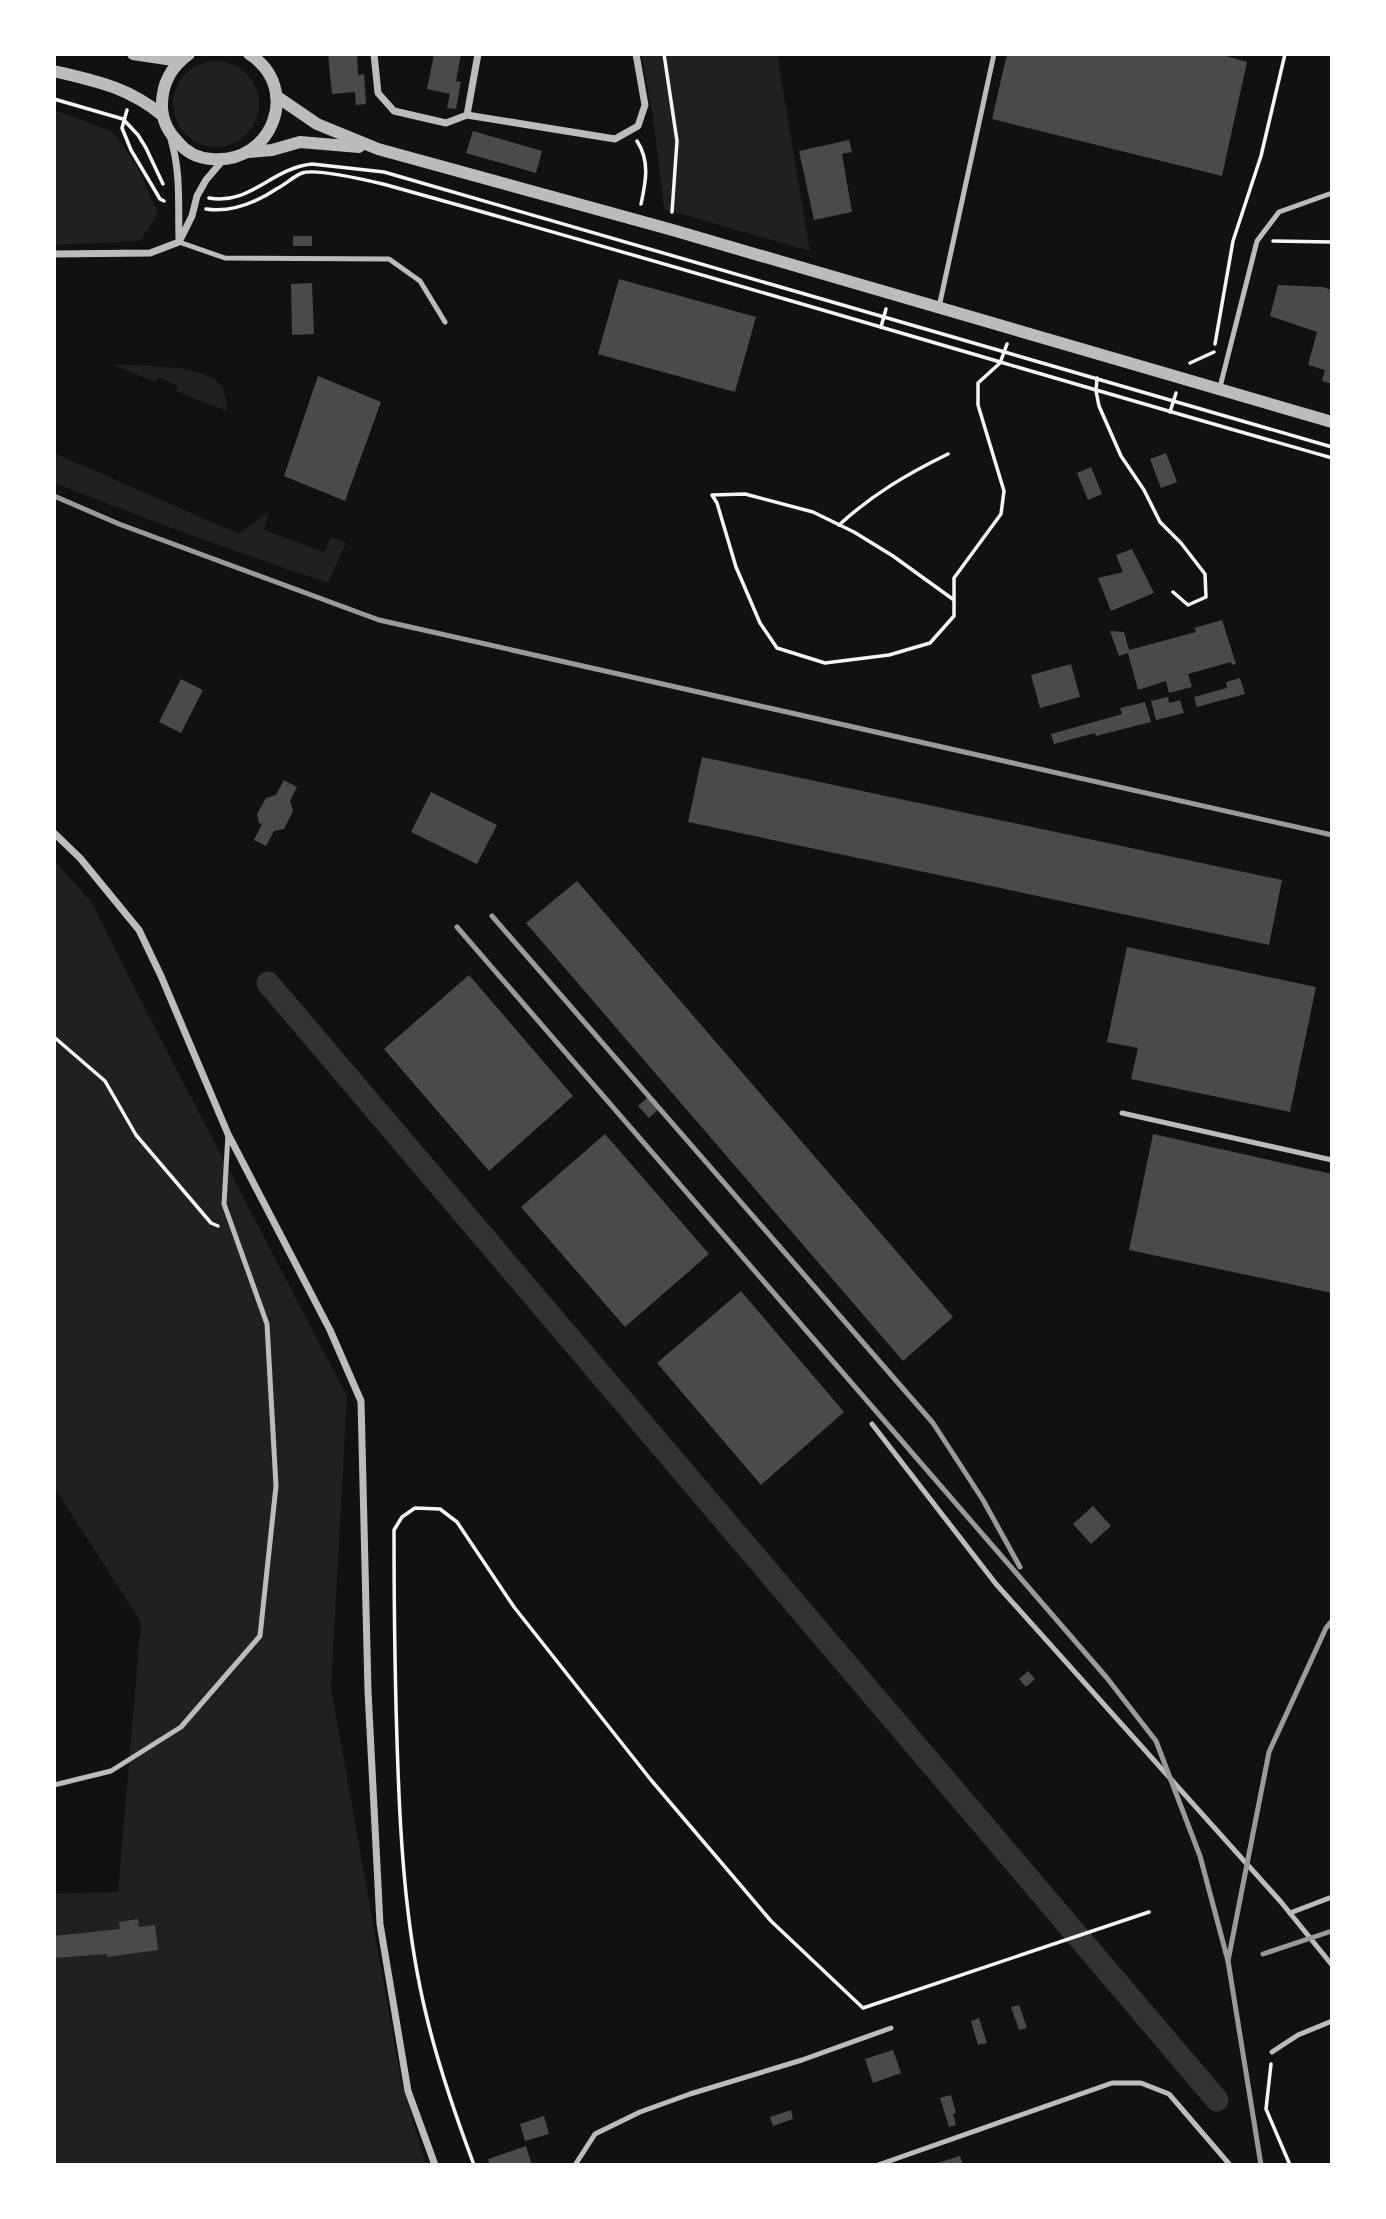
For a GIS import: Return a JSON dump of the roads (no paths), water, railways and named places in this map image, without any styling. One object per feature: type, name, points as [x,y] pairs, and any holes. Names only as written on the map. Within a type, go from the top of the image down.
[{"type":"street","points":[[133,54],[184,57]]},
{"type":"street","points":[[374,54],[378,93],[394,111],[446,123],[467,115],[615,138],[638,126],[645,105],[636,54]]},
{"type":"street","points":[[467,115],[478,54]]},
{"type":"street","points":[[170,134],[184,149],[203,159],[237,158],[249,152],[265,137],[275,117],[276,96],[269,75],[254,56]]},
{"type":"street","points":[[179,242],[178,163],[162,115],[162,95],[167,76],[184,57]]},
{"type":"street","points":[[54,71],[106,83],[145,101],[162,115]]},
{"type":"street","points":[[276,96],[317,124],[378,149],[669,229],[1332,422]]},
{"type":"street","points":[[249,152],[272,150],[300,142],[378,149]]},
{"type":"street","points":[[54,254],[150,253],[179,242],[206,180],[223,160]]},
{"type":"street","points":[[54,833],[80,858],[139,930],[228,1134],[330,1330],[361,1401],[368,1691],[380,1924],[408,2091],[435,2165]]},
{"type":"lane","points":[[939,307],[994,54]]},
{"type":"lane","points":[[1219,390],[1257,241],[1279,212],[1332,194]]},
{"type":"lane","points":[[179,242],[225,258],[389,259],[420,281],[445,322]]},
{"type":"lane","points":[[1122,1113],[1332,1160]]},
{"type":"lane","points":[[54,1785],[111,1771],[181,1727],[260,1636],[276,1486],[268,1337],[267,1324],[224,1204],[228,1134]]},
{"type":"lane","points":[[872,1424],[996,1584],[1290,1913],[1332,1965]]},
{"type":"lane","points":[[1290,1913],[1332,1897]]},
{"type":"lane","points":[[1272,2052],[1298,2035],[1332,2021]]},
{"type":"lane","points":[[575,2165],[595,2134],[640,2112],[802,2060],[891,2028]]},
{"type":"lane","points":[[878,2165],[1112,2082],[1141,2083],[1169,2094],[1230,2165]]},
{"type":"waterway","points":[[268,983],[1217,2100]]},
{"type":"railway","points":[[54,496],[119,524],[379,620],[1332,835]]},
{"type":"railway","points":[[492,916],[933,1423],[983,1500],[1020,1567]]},
{"type":"railway","points":[[457,927],[1107,1678],[1156,1741],[1200,1856],[1228,1961]]},
{"type":"railway","points":[[1261,2165],[1228,1961],[1269,1752],[1326,1628],[1332,1621]]},
{"type":"railway","points":[[1263,1954],[1332,1931]]}]
